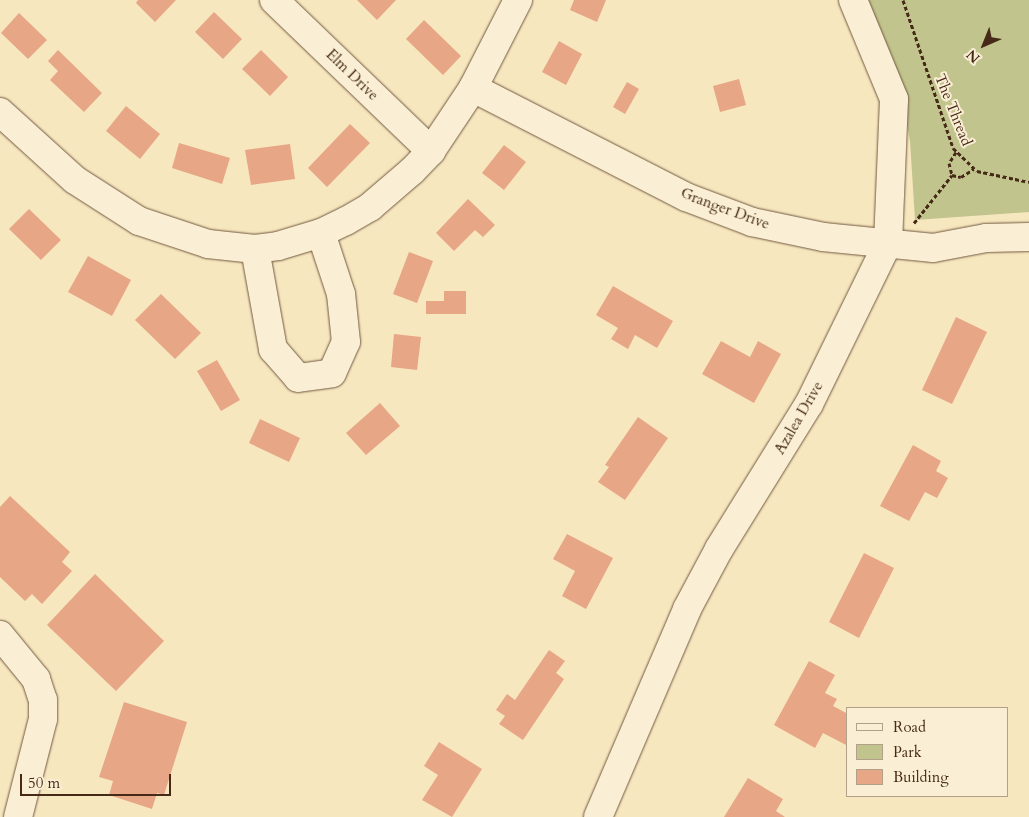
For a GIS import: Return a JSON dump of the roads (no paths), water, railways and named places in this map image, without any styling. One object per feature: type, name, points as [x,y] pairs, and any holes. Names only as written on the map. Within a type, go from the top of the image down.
[{"type":"street","name":"Elm Drive","points":[[274,0],[430,150]]},
{"type":"street","points":[[0,112],[75,180],[116,209],[185,238],[255,249],[278,246],[321,233],[370,207],[412,171],[430,150],[473,88],[518,0]]},
{"type":"street","name":"Azalea Drive","points":[[598,817],[687,609],[719,549],[809,404],[900,245],[894,98],[853,0]]},
{"type":"street","name":"Granger Drive","points":[[473,88],[519,114],[703,203],[752,222],[823,237],[933,248],[986,238],[1029,237]]},
{"type":"street","points":[[255,249],[273,348],[298,378],[332,373],[346,342],[341,294],[321,233]]},
{"type":"street","points":[[0,635],[36,679],[43,700],[43,719],[18,817]]}]
